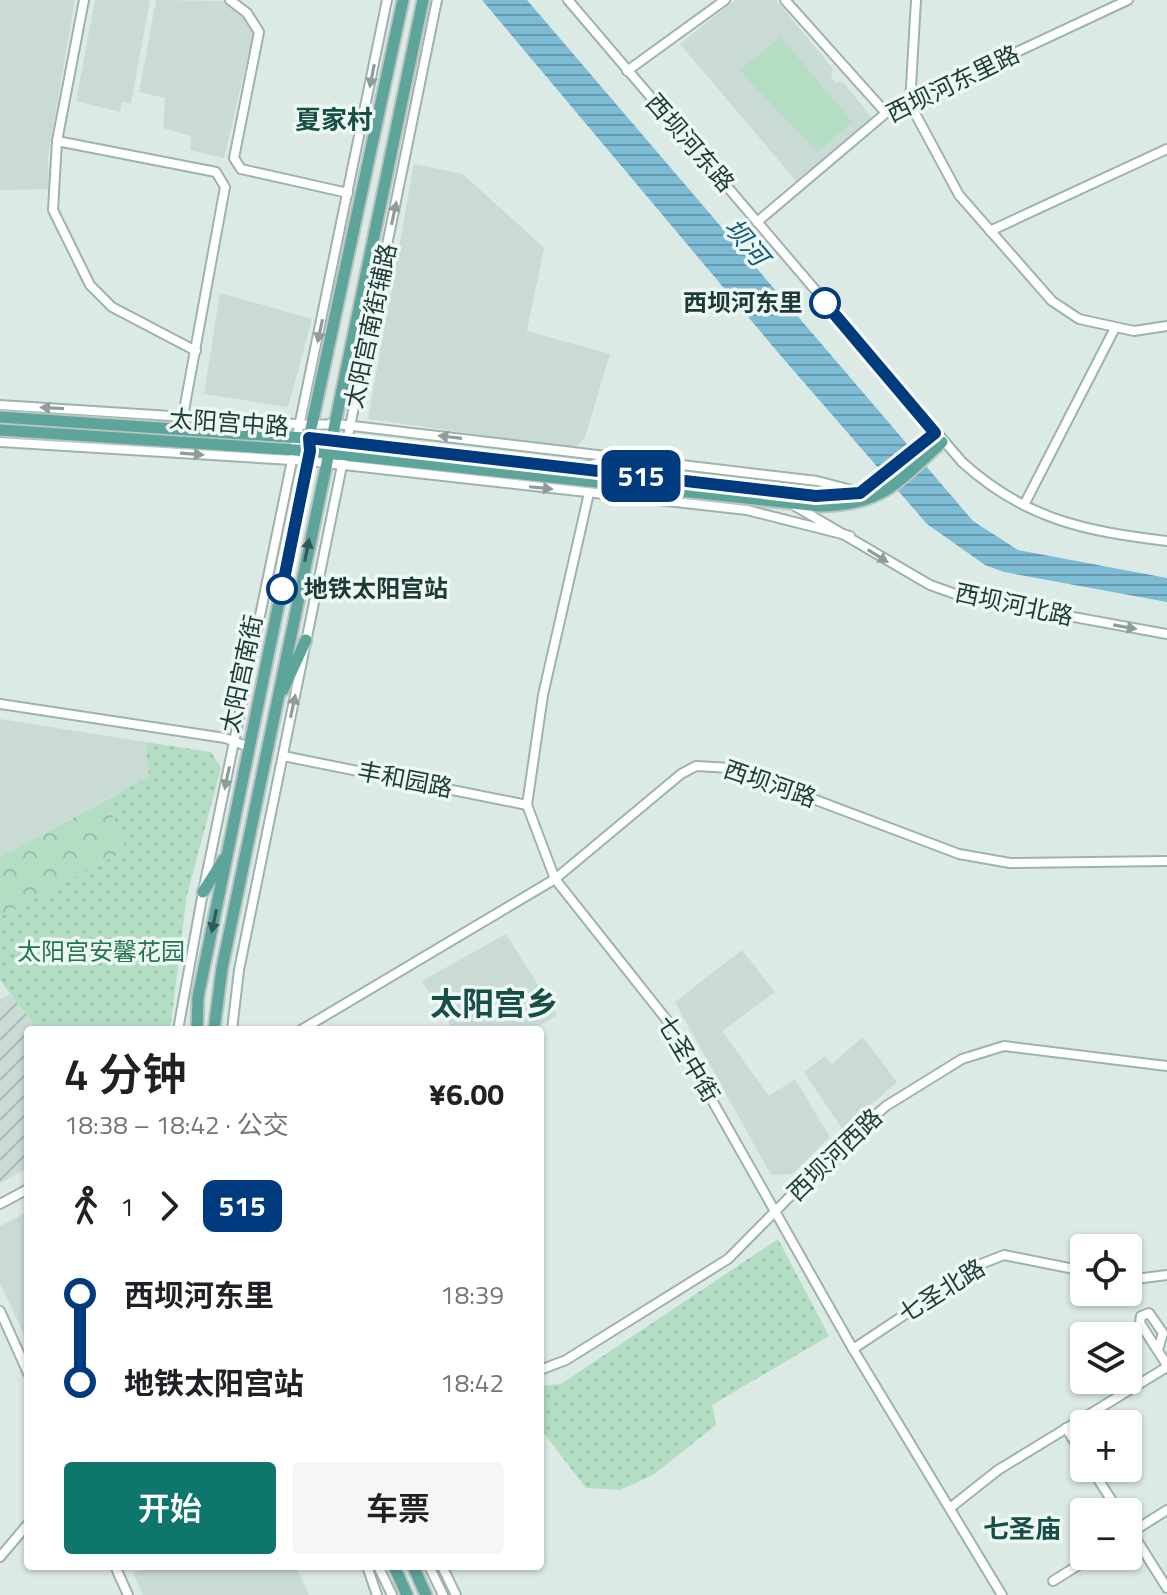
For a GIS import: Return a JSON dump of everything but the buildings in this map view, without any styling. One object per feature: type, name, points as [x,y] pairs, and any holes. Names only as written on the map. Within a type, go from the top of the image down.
[{"type":"main road","name":"太阳宫南街","points":[[197,1026],[198,997],[249,747],[306,425],[403,0]]},
{"type":"main road","name":"太阳宫南街","points":[[214,1026],[218,989],[423,0]]},
{"type":"main road","name":"太阳宫中路","points":[[0,417],[82,423],[302,450],[326,458],[344,454],[490,458],[816,496],[878,489]]},
{"type":"main road","name":"太阳宫中路","points":[[0,430],[302,450],[333,440],[344,454],[787,502],[847,505],[866,502],[878,489]]},
{"type":"main road","points":[[878,489],[935,441]]},
{"type":"main road","points":[[275,709],[306,640]]},
{"type":"main road","points":[[203,892],[228,851]]},
{"type":"main road","points":[[396,1570],[407,1595]]},
{"type":"main road","points":[[415,1570],[426,1595]]},
{"type":"street","points":[[84,0],[57,141],[53,210],[68,246],[90,285],[112,307],[196,351]]},
{"type":"street","points":[[230,0],[247,13],[259,32],[234,158],[241,169],[348,193]]},
{"type":"street","name":"太阳宫南街","points":[[306,425],[387,0]]},
{"type":"street","name":"太阳宫南街辅路","points":[[232,1026],[239,970],[437,0]]},
{"type":"street","name":"西坝河东路","points":[[568,0],[757,222],[935,441],[975,474],[1024,505],[1077,528],[1167,541]]},
{"type":"street","points":[[627,71],[725,0]]},
{"type":"street","points":[[785,0],[886,113]]},
{"type":"street","points":[[916,0],[910,104],[959,195],[1052,301],[1079,319],[1134,331],[1167,326]]},
{"type":"street","name":"西坝河东里路","points":[[757,222],[886,113],[1128,0]]},
{"type":"street","points":[[57,141],[216,172],[225,187],[183,416]]},
{"type":"street","points":[[990,231],[1167,149]]},
{"type":"street","points":[[1024,505],[1115,328]]},
{"type":"street","name":"太阳宫中路","points":[[0,405],[306,425],[336,424],[817,481],[860,493]]},
{"type":"street","points":[[82,423],[120,412]]},
{"type":"street","points":[[71,435],[115,449]]},
{"type":"street","name":"太阳宫中路","points":[[0,442],[115,449],[302,450]]},
{"type":"street","points":[[490,458],[493,443]]},
{"type":"street","name":"太阳宫南街","points":[[179,1026],[234,740],[302,450]]},
{"type":"street","name":"太阳宫中路","points":[[344,454],[589,493],[747,510],[850,536]]},
{"type":"street","points":[[578,469],[617,457]]},
{"type":"street","points":[[565,478],[617,496]]},
{"type":"street","name":"七圣中街","points":[[589,493],[543,695],[527,805],[555,879],[666,1019],[853,1349],[1002,1595]]},
{"type":"street","name":"西坝河北路","points":[[787,502],[930,585],[964,597],[1167,634]]},
{"type":"street","points":[[0,704],[234,740],[249,747]]},
{"type":"street","name":"丰和园路","points":[[283,756],[527,805]]},
{"type":"street","name":"西坝河路","points":[[308,1026],[555,879],[681,774],[696,766],[712,764],[731,768],[959,854],[991,862],[1167,861]]},
{"type":"street","name":"西坝河西路","points":[[544,1368],[566,1360],[728,1259],[837,1149],[886,1106],[926,1078],[977,1051],[1004,1046],[1167,1066]]},
{"type":"street","points":[[0,1204],[24,1191]]},
{"type":"street","name":"七圣北路","points":[[853,1349],[981,1264],[1004,1255],[1070,1268]]},
{"type":"street","points":[[1142,1278],[1167,1275]]},
{"type":"street","points":[[0,1311],[24,1364]]},
{"type":"street","points":[[950,1508],[983,1481],[1167,1366],[1158,1350]]},
{"type":"street","points":[[1066,1428],[1070,1434]]},
{"type":"street","points":[[1142,1524],[1167,1510]]},
{"type":"street","points":[[0,1557],[24,1529]]},
{"type":"street","points":[[1142,1550],[1167,1588]]},
{"type":"street","points":[[117,1570],[128,1595]]},
{"type":"street","points":[[368,1570],[377,1595]]},
{"type":"street","points":[[380,1570],[392,1595]]},
{"type":"street","points":[[431,1570],[443,1595]]},
{"type":"street","points":[[444,1570],[456,1595]]},
{"type":"street","points":[[1053,1581],[1071,1570]]},
{"type":"shaded area","points":[[0,0],[75,0],[48,157],[49,189],[0,190]]},
{"type":"shaded area","points":[[95,0],[150,0],[131,103],[122,102],[120,112],[76,101]]},
{"type":"shaded area","points":[[156,0],[227,1],[254,30],[224,158],[190,150],[191,136],[163,128],[165,98],[139,92]]},
{"type":"shaded area","points":[[735,0],[776,0],[833,69],[831,77],[836,83],[843,82],[872,118],[796,181],[680,44]]},
{"type":"shaded area","points":[[414,164],[463,174],[544,248],[527,331],[610,354],[585,437],[575,448],[368,419]]},
{"type":"shaded area","points":[[220,293],[312,319],[288,407],[204,394]]},
{"type":"shaded area","points":[[0,719],[145,742],[149,776],[0,857]]},
{"type":"shaded area","points":[[506,934],[557,1015],[539,1026],[450,1026],[422,981]]},
{"type":"shaded area","points":[[742,950],[775,992],[722,1031],[769,1096],[795,1079],[830,1137],[792,1174],[771,1175],[675,1002]]},
{"type":"shaded area","points":[[10,994],[35,1026],[24,1026],[24,1170],[0,1183],[0,1000]]},
{"type":"shaded area","points":[[863,1037],[897,1082],[843,1130],[804,1072],[825,1056],[832,1064]]},
{"type":"shaded area","points":[[24,1214],[24,1334],[0,1283],[0,1226]]},
{"type":"shaded area","points":[[140,1570],[298,1570],[309,1595],[143,1595],[133,1573]]},
{"type":"green space","points":[[781,37],[852,122],[817,152],[739,70]]},
{"type":"green space","name":"太阳宫安馨花园","points":[[145,742],[211,752],[221,768],[187,895],[171,1026],[35,1026],[0,980],[0,917],[126,850],[106,800],[149,776]]},
{"type":"green space","points":[[106,800],[126,850],[0,917],[0,857]]},
{"type":"green space","points":[[778,1239],[829,1336],[712,1405],[716,1425],[653,1475],[620,1490],[586,1488],[544,1433],[544,1386],[561,1384]]},
{"type":"water","points":[[482,0],[527,0],[973,521],[1018,550],[1167,578],[1167,602],[1004,572],[985,565],[927,524],[781,356]]},
{"type":"bus line","name":"515","points":[[282,589],[310,451],[309,438],[816,496],[860,493],[874,485],[935,433],[825,303]]},
{"type":"place","name":"西坝河东里","points":[[825,303]]},
{"type":"place","name":"地铁太阳宫站","points":[[282,589]]},
{"type":"district","name":"夏家村","points":[[334,120]]},
{"type":"district","name":"太阳宫乡","points":[[494,1004]]},
{"type":"district","name":"七圣庙","points":[[1022,1529]]},
{"type":"water label","name":"坝河","points":[[746,242]]}]
